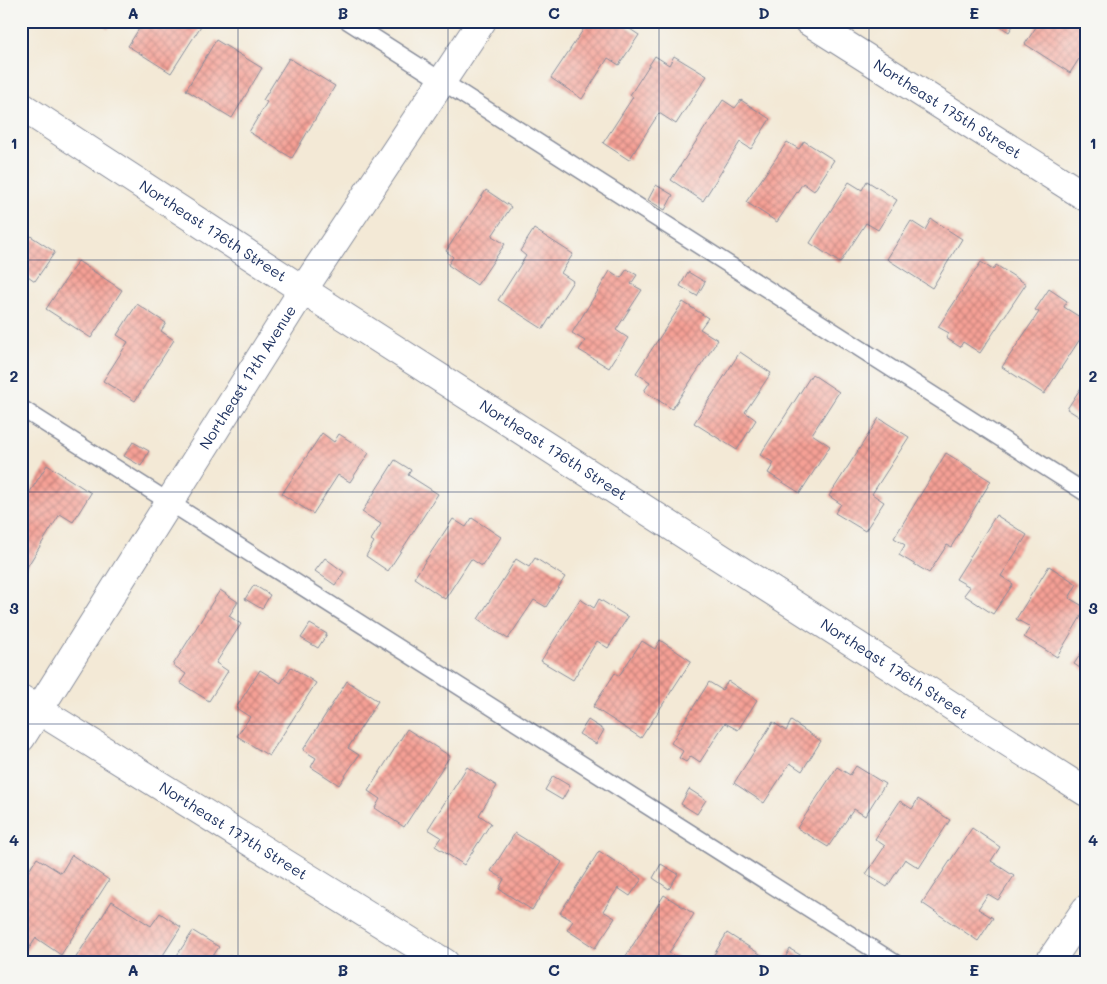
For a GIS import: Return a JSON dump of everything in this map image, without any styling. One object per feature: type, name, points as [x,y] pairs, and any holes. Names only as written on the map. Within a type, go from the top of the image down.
[{"type":"street","name":"Northeast 17th Avenue","points":[[21,738],[30,705],[169,502],[303,290],[482,21]]},
{"type":"street","name":"Northeast 175th Street","points":[[808,21],[1086,197]]},
{"type":"street","name":"Northeast 176th Street","points":[[21,106],[303,290],[1086,792]]},
{"type":"street","name":"Northeast 177th Street","points":[[30,705],[445,963]]},
{"type":"street","points":[[1049,963],[1086,909]]},
{"type":"lane","points":[[348,21],[1086,493]]},
{"type":"lane","points":[[21,408],[895,963]]},
{"type":"building","points":[[96,21],[112,21],[108,29]]},
{"type":"building","points":[[144,21],[204,21],[171,73],[128,46]]},
{"type":"building","points":[[589,21],[599,21],[604,24],[606,21],[618,21],[639,35],[619,65],[608,58],[582,99],[551,78]]},
{"type":"building","points":[[992,21],[1016,21],[1009,32]]},
{"type":"building","points":[[1040,21],[1086,21],[1086,48],[1070,73],[1025,44]]},
{"type":"building","points":[[216,40],[262,68],[232,118],[186,90]]},
{"type":"building","points":[[655,56],[669,65],[674,56],[707,76],[676,124],[659,113],[629,160],[603,143],[633,97],[630,95]]},
{"type":"building","points":[[289,58],[335,86],[292,158],[249,132],[267,102],[263,100]]},
{"type":"building","points":[[723,100],[735,108],[741,100],[770,119],[751,149],[740,142],[703,201],[671,180]]},
{"type":"building","points":[[804,141],[834,160],[814,191],[803,183],[777,222],[746,202],[787,142],[799,149]]},
{"type":"building","points":[[867,181],[897,200],[878,230],[866,223],[840,263],[810,243],[849,182],[862,190]]},
{"type":"building","points":[[656,185],[673,195],[665,210],[648,200]]},
{"type":"building","points":[[486,190],[511,207],[492,236],[505,244],[477,285],[448,265],[453,257],[446,251]]},
{"type":"building","points":[[931,219],[962,239],[932,288],[887,259],[911,221],[925,230]]},
{"type":"building","points":[[534,229],[573,254],[561,273],[573,281],[543,329],[498,300],[526,256],[520,251]]},
{"type":"building","points":[[26,233],[55,252],[35,281],[25,274],[21,279],[21,241]]},
{"type":"building","points":[[78,261],[122,290],[91,338],[46,309]]},
{"type":"building","points":[[981,262],[993,270],[996,265],[1026,284],[980,353],[963,342],[960,347],[946,338],[949,333],[938,327]]},
{"type":"building","points":[[627,269],[637,275],[631,284],[642,290],[616,330],[628,338],[609,368],[579,350],[585,341],[572,333],[610,271],[621,278]]},
{"type":"building","points":[[688,272],[705,282],[697,296],[680,286]]},
{"type":"building","points":[[1049,289],[1067,301],[1064,307],[1086,321],[1086,330],[1044,394],[1002,367],[1039,312],[1035,310]]},
{"type":"building","points":[[683,302],[708,318],[700,329],[718,340],[672,409],[644,391],[650,382],[636,373]]},
{"type":"building","points":[[137,304],[166,323],[161,331],[174,340],[135,401],[103,381],[128,342],[117,335]]},
{"type":"building","points":[[740,352],[771,373],[745,412],[756,420],[737,450],[694,423]]},
{"type":"building","points":[[812,374],[839,392],[812,434],[830,446],[800,493],[768,473],[774,463],[760,455]]},
{"type":"building","points":[[1086,380],[1086,421],[1067,409]]},
{"type":"building","points":[[879,418],[909,437],[872,494],[884,502],[865,531],[835,513],[841,504],[829,496]]},
{"type":"building","points":[[322,433],[334,442],[339,434],[369,453],[350,482],[338,475],[313,514],[282,494]]},
{"type":"building","points":[[133,442],[149,451],[141,466],[124,456]]},
{"type":"building","points":[[946,453],[991,481],[951,547],[947,545],[929,573],[899,555],[905,545],[894,538]]},
{"type":"building","points":[[395,460],[411,470],[408,475],[438,494],[388,571],[366,556],[374,542],[371,540],[381,524],[362,512]]},
{"type":"building","points":[[47,465],[91,493],[73,522],[60,514],[24,572],[21,570],[21,506]]},
{"type":"building","points":[[996,515],[1027,535],[1001,576],[1013,584],[993,614],[964,595],[970,587],[956,579]]},
{"type":"building","points":[[472,518],[501,537],[482,566],[471,559],[445,599],[414,578],[453,519],[466,527]]},
{"type":"building","points":[[325,558],[344,572],[335,585],[315,571]]},
{"type":"building","points":[[535,558],[565,577],[546,607],[534,600],[508,639],[478,619],[516,559],[529,567]]},
{"type":"building","points":[[1049,566],[1077,584],[1069,598],[1086,608],[1057,657],[1024,637],[1030,627],[1016,619]]},
{"type":"building","points":[[254,585],[270,595],[262,609],[245,599]]},
{"type":"building","points":[[220,590],[238,602],[229,616],[241,624],[216,663],[228,671],[209,701],[180,683],[186,674],[173,665]]},
{"type":"building","points":[[580,599],[594,608],[599,599],[628,617],[608,648],[597,641],[573,680],[541,661]]},
{"type":"building","points":[[310,624],[327,634],[318,648],[301,638]]},
{"type":"building","points":[[660,640],[691,661],[641,738],[593,707],[615,673],[619,676],[642,641],[655,649]]},
{"type":"building","points":[[1086,646],[1086,672],[1074,664]]},
{"type":"building","points":[[291,667],[316,683],[269,756],[237,736],[250,717],[236,708],[260,670],[281,683]]},
{"type":"building","points":[[347,681],[378,701],[348,748],[359,755],[339,785],[311,767],[316,758],[303,750]]},
{"type":"building","points":[[728,681],[757,700],[738,730],[725,723],[700,762],[691,756],[686,762],[679,758],[683,751],[671,743],[709,682],[722,690]]},
{"type":"building","points":[[588,720],[604,730],[596,744],[579,734]]},
{"type":"building","points":[[791,721],[821,741],[802,771],[790,763],[764,803],[734,783],[773,722],[786,731]]},
{"type":"building","points":[[407,729],[450,756],[404,827],[375,808],[380,799],[368,791]]},
{"type":"building","points":[[856,766],[885,784],[865,816],[854,809],[828,847],[797,828],[837,767],[850,775]]},
{"type":"building","points":[[467,767],[497,786],[479,815],[491,823],[464,865],[435,846],[441,837],[428,829]]},
{"type":"building","points":[[553,776],[570,786],[562,800],[545,790]]},
{"type":"building","points":[[689,789],[706,800],[697,814],[681,804]]},
{"type":"building","points":[[918,799],[950,820],[919,868],[905,859],[887,887],[866,874],[885,846],[875,839],[900,801],[912,809]]},
{"type":"building","points":[[972,828],[1000,847],[991,861],[1014,876],[998,900],[988,894],[978,909],[993,918],[978,941],[922,903]]},
{"type":"building","points":[[515,833],[562,862],[532,910],[499,889],[504,879],[491,871]]},
{"type":"building","points":[[599,851],[642,879],[630,896],[618,888],[603,911],[615,918],[595,948],[567,930],[573,921],[560,913]]},
{"type":"building","points":[[72,855],[109,880],[61,955],[36,938],[21,961],[21,883],[37,858],[61,873]]},
{"type":"building","points":[[661,864],[678,874],[669,889],[653,878]]},
{"type":"building","points":[[664,895],[694,914],[669,953],[681,960],[680,963],[637,963],[626,956]]},
{"type":"building","points":[[112,901],[151,926],[160,913],[181,927],[158,963],[81,963],[75,959]]},
{"type":"building","points":[[193,931],[219,947],[213,956],[223,962],[227,957],[235,963],[172,963]]},
{"type":"building","points":[[727,933],[774,963],[709,963]]},
{"type":"building","points":[[790,949],[807,959],[805,963],[782,963]]}]
